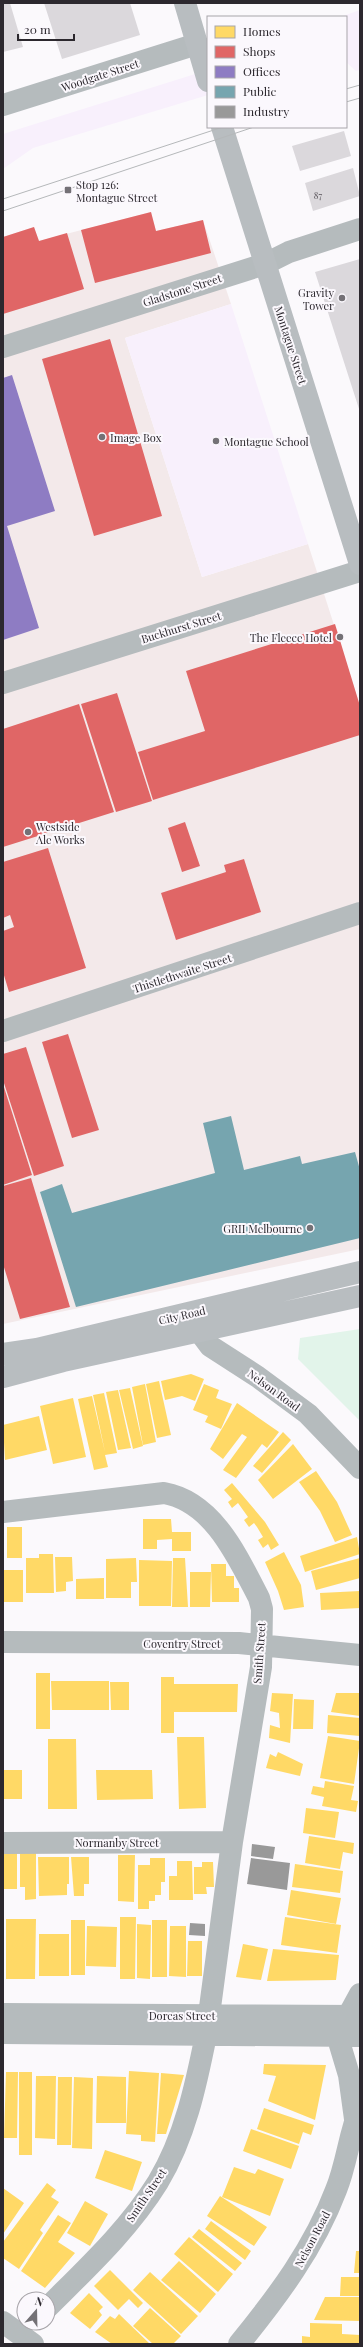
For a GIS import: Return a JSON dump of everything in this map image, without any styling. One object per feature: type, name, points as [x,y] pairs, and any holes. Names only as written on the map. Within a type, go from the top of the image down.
[{"type":"main road","points":[[185,3],[207,78]]},
{"type":"main road","name":"Montague Street","points":[[222,128],[360,564]]},
{"type":"main road","name":"City Road","points":[[3,1377],[63,1361],[360,1272]]},
{"type":"main road","name":"City Road","points":[[3,1354],[360,1296]]},
{"type":"street","name":"Woodgate Street","points":[[3,105],[197,44]]},
{"type":"street","name":"Gladstone Street","points":[[3,347],[265,264],[289,252],[360,229]]},
{"type":"street","name":"Buckhurst Street","points":[[3,683],[360,571]]},
{"type":"street","name":"Thistlethwaite Street","points":[[3,1031],[360,913]]},
{"type":"street","name":"Nelson Road","points":[[194,1322],[210,1346],[258,1377],[308,1414],[360,1468]]},
{"type":"street","name":"Smith Street","points":[[3,1512],[164,1493],[181,1498],[195,1507],[215,1525],[245,1572],[262,1608],[261,1667],[232,1842],[207,2025],[198,2072],[183,2128],[158,2181],[121,2232],[56,2299]]},
{"type":"street","name":"Coventry Street","points":[[3,1642],[238,1643],[360,1655]]},
{"type":"street","name":"Normanby Street","points":[[3,1843],[232,1842]]},
{"type":"street","points":[[354,2016],[360,1994]]},
{"type":"street","name":"Dorcas Street","points":[[3,2014],[207,2025],[360,2036]]},
{"type":"street","name":"Dorcas Street","points":[[3,2033],[207,2025],[354,2016]]},
{"type":"street","name":"Nelson Road","points":[[239,2344],[272,2304],[297,2268],[319,2230],[337,2189],[358,2114],[349,2075],[337,2035]]},
{"type":"street","points":[[3,2322],[25,2336]]},
{"type":"shaded area","points":[[360,10],[360,70],[356,71],[347,63],[347,16],[343,16]]},
{"type":"shaded area","points":[[207,70],[207,95],[33,148],[3,169],[3,134]]},
{"type":"shaded area","points":[[151,212],[156,231],[203,220],[231,304],[125,338],[202,577],[308,544],[360,706],[360,1249],[3,1324],[3,237],[34,227],[39,241]]},
{"type":"shaded area","name":"Montague School","points":[[231,304],[308,544],[202,577],[125,338]]},
{"type":"green space","points":[[360,1329],[360,1421],[298,1359],[300,1338]]},
{"type":"building: Homes","points":[[191,1374],[204,1379],[195,1401],[182,1396],[165,1400],[161,1381]]},
{"type":"building: Homes","points":[[159,1381],[171,1435],[157,1438],[146,1384]]},
{"type":"building: Homes","points":[[145,1384],[156,1442],[143,1445],[132,1387]]},
{"type":"building: Homes","points":[[204,1384],[219,1390],[216,1398],[232,1404],[221,1429],[205,1422],[208,1416],[193,1410]]},
{"type":"building: Homes","points":[[130,1388],[143,1446],[133,1449],[119,1390]]},
{"type":"building: Homes","points":[[118,1390],[131,1448],[118,1450],[106,1392]]},
{"type":"building: Homes","points":[[104,1393],[117,1453],[105,1455],[108,1467],[94,1470],[78,1399],[92,1396],[105,1452],[93,1395]]},
{"type":"building: Homes","points":[[73,1398],[86,1457],[53,1464],[40,1406]]},
{"type":"building: Homes","points":[[237,1403],[279,1432],[267,1448],[262,1444],[236,1478],[223,1470],[247,1437],[242,1434],[223,1459],[210,1449]]},
{"type":"building: Homes","points":[[39,1416],[47,1450],[5,1460],[3,1425]]},
{"type":"building: Homes","points":[[283,1432],[291,1440],[262,1473],[253,1466]]},
{"type":"building: Homes","points":[[293,1444],[312,1469],[273,1499],[258,1480]]},
{"type":"building: Homes","points":[[316,1471],[337,1502],[352,1535],[335,1542],[320,1511],[299,1482]]},
{"type":"building: Homes","points":[[232,1483],[265,1522],[279,1545],[271,1550],[268,1544],[263,1548],[258,1540],[263,1537],[254,1523],[249,1527],[244,1520],[248,1517],[238,1503],[232,1508],[228,1502],[232,1499],[224,1490]]},
{"type":"building: Homes","points":[[143,1519],[171,1519],[172,1532],[191,1532],[191,1551],[172,1551],[172,1539],[157,1540],[157,1549],[143,1549]]},
{"type":"building: Homes","points":[[7,1527],[22,1527],[22,1558],[7,1558]]},
{"type":"building: Homes","points":[[357,1537],[360,1554],[305,1572],[300,1556]]},
{"type":"building: Homes","points":[[284,1552],[301,1585],[304,1607],[284,1610],[278,1591],[265,1562]]},
{"type":"building: Homes","points":[[39,1554],[53,1554],[54,1593],[26,1593],[26,1558],[39,1558]]},
{"type":"building: Homes","points":[[55,1557],[72,1557],[73,1581],[66,1582],[66,1591],[56,1592]]},
{"type":"building: Homes","points":[[136,1558],[137,1582],[131,1582],[131,1598],[106,1598],[106,1559]]},
{"type":"building: Homes","points":[[173,1558],[185,1558],[188,1607],[172,1607]]},
{"type":"building: Homes","points":[[360,1558],[360,1578],[316,1590],[311,1571]]},
{"type":"building: Homes","points":[[139,1560],[172,1561],[171,1606],[139,1606]]},
{"type":"building: Homes","points":[[211,1564],[226,1564],[226,1576],[234,1576],[234,1588],[239,1588],[239,1602],[212,1602]]},
{"type":"building: Homes","points":[[4,1570],[23,1570],[23,1602],[4,1602]]},
{"type":"building: Homes","points":[[190,1572],[211,1572],[210,1607],[190,1607]]},
{"type":"building: Homes","points":[[104,1578],[104,1599],[76,1599],[76,1579]]},
{"type":"building: Homes","points":[[360,1591],[360,1608],[321,1610],[320,1593]]},
{"type":"building: Homes","points":[[36,1673],[50,1673],[50,1729],[36,1729]]},
{"type":"building: Homes","points":[[161,1677],[174,1677],[174,1684],[238,1684],[237,1712],[174,1712],[174,1733],[161,1733]]},
{"type":"building: Homes","points":[[51,1681],[109,1681],[109,1710],[52,1710]]},
{"type":"building: Homes","points":[[110,1682],[129,1682],[129,1710],[111,1710]]},
{"type":"building: Homes","points":[[272,1693],[293,1694],[290,1743],[269,1738],[270,1725],[280,1728],[279,1713],[270,1711]]},
{"type":"building: Homes","points":[[336,1693],[360,1693],[360,1716],[331,1712]]},
{"type":"building: Homes","points":[[294,1699],[314,1700],[313,1729],[293,1729]]},
{"type":"building: Homes","points":[[328,1715],[360,1718],[360,1736],[327,1733]]},
{"type":"building: Homes","points":[[328,1736],[360,1741],[354,1784],[320,1778]]},
{"type":"building: Homes","points":[[177,1737],[204,1737],[206,1808],[179,1809]]},
{"type":"building: Homes","points":[[48,1739],[76,1739],[77,1809],[48,1809]]},
{"type":"building: Homes","points":[[278,1752],[303,1764],[300,1776],[266,1768],[270,1754],[276,1757]]},
{"type":"building: Homes","points":[[3,1770],[22,1770],[22,1799],[3,1799]]},
{"type":"building: Homes","points":[[96,1770],[152,1770],[153,1799],[97,1800]]},
{"type":"building: Homes","points":[[325,1781],[354,1786],[351,1800],[358,1801],[356,1812],[322,1806],[324,1797],[311,1794],[313,1786],[324,1788]]},
{"type":"building: Homes","points":[[306,1808],[339,1812],[335,1838],[303,1833]]},
{"type":"building: Homes","points":[[309,1836],[354,1843],[353,1854],[343,1852],[340,1869],[305,1863]]},
{"type":"building: Homes","points":[[3,1852],[17,1852],[17,1889],[3,1889]]},
{"type":"building: Homes","points":[[20,1852],[36,1852],[36,1899],[25,1900],[25,1887],[20,1887]]},
{"type":"building: Homes","points":[[118,1855],[135,1855],[134,1902],[118,1901]]},
{"type":"building: Homes","points":[[38,1857],[69,1857],[69,1884],[67,1884],[67,1895],[39,1896]]},
{"type":"building: Homes","points":[[71,1857],[89,1857],[89,1884],[84,1884],[84,1896],[74,1896]]},
{"type":"building: Homes","points":[[150,1858],[165,1858],[165,1882],[161,1882],[161,1895],[155,1895],[155,1901],[149,1901],[149,1909],[138,1909],[138,1865],[150,1865]]},
{"type":"building: Homes","points":[[177,1861],[192,1861],[193,1900],[169,1900],[169,1876],[177,1876]]},
{"type":"building: Homes","points":[[202,1862],[213,1862],[214,1887],[206,1887],[207,1894],[194,1894],[194,1867],[202,1867]]},
{"type":"building: Homes","points":[[295,1864],[343,1871],[340,1893],[292,1887]]},
{"type":"building: Homes","points":[[291,1890],[341,1898],[336,1924],[287,1915]]},
{"type":"building: Homes","points":[[120,1917],[136,1917],[135,1979],[120,1979]]},
{"type":"building: Homes","points":[[285,1917],[341,1925],[337,1953],[281,1945]]},
{"type":"building: Homes","points":[[6,1919],[36,1919],[35,1979],[6,1979]]},
{"type":"building: Homes","points":[[71,1920],[85,1920],[85,1975],[71,1975]]},
{"type":"building: Homes","points":[[152,1920],[167,1920],[167,1977],[152,1977]]},
{"type":"building: Homes","points":[[137,1924],[151,1925],[150,1979],[137,1978]]},
{"type":"building: Homes","points":[[87,1926],[117,1927],[116,1967],[86,1966]]},
{"type":"building: Homes","points":[[170,1926],[186,1926],[186,1977],[169,1976]]},
{"type":"building: Homes","points":[[39,1934],[69,1934],[69,1976],[39,1976]]},
{"type":"building: Homes","points":[[188,1941],[202,1941],[202,1976],[187,1976]]},
{"type":"building: Homes","points":[[243,1944],[268,1949],[261,1980],[236,1977]]},
{"type":"building: Homes","points":[[273,1949],[339,1955],[336,1980],[267,1981]]},
{"type":"building: Homes","points":[[264,2064],[326,2065],[315,2120],[268,2101],[276,2076],[263,2074]]},
{"type":"building: Homes","points":[[129,2071],[159,2073],[155,2142],[141,2141],[141,2135],[126,2134]]},
{"type":"building: Homes","points":[[6,2072],[18,2072],[17,2138],[4,2138]]},
{"type":"building: Homes","points":[[19,2072],[32,2072],[32,2155],[19,2155]]},
{"type":"building: Homes","points":[[161,2073],[184,2075],[166,2134],[157,2134]]},
{"type":"building: Homes","points":[[36,2076],[56,2076],[55,2139],[35,2138]]},
{"type":"building: Homes","points":[[97,2076],[126,2077],[126,2123],[96,2123]]},
{"type":"building: Homes","points":[[58,2077],[72,2077],[71,2145],[57,2145]]},
{"type":"building: Homes","points":[[74,2077],[93,2078],[92,2149],[72,2148]]},
{"type":"building: Homes","points":[[264,2108],[314,2125],[311,2135],[303,2132],[299,2144],[257,2129]]},
{"type":"building: Homes","points":[[251,2129],[299,2146],[291,2169],[243,2151]]},
{"type":"building: Homes","points":[[105,2150],[142,2162],[132,2191],[95,2178]]},
{"type":"building: Homes","points":[[234,2167],[255,2174],[258,2169],[284,2179],[270,2216],[222,2197]]},
{"type":"building: Homes","points":[[47,2183],[56,2190],[51,2197],[59,2202],[40,2230],[43,2233],[19,2269],[3,2258],[3,2242]]},
{"type":"building: Homes","points":[[3,2188],[24,2203],[3,2234]]},
{"type":"building: Homes","points":[[220,2196],[267,2227],[254,2246],[207,2216]]},
{"type":"building: Homes","points":[[85,2201],[108,2214],[90,2246],[67,2233]]},
{"type":"building: Homes","points":[[58,2215],[71,2223],[58,2242],[75,2253],[45,2288],[21,2271]]},
{"type":"building: Homes","points":[[211,2221],[251,2251],[245,2260],[205,2229]]},
{"type":"building: Homes","points":[[199,2229],[242,2263],[235,2271],[192,2237]]},
{"type":"building: Homes","points":[[189,2237],[233,2274],[218,2292],[174,2254]]},
{"type":"building: Homes","points":[[356,2251],[360,2251],[360,2273],[354,2273]]},
{"type":"building: Homes","points":[[179,2261],[216,2294],[200,2313],[161,2280]]},
{"type":"building: Homes","points":[[110,2270],[143,2303],[138,2308],[129,2299],[118,2310],[94,2286]]},
{"type":"building: Homes","points":[[150,2272],[198,2316],[181,2334],[133,2290]]},
{"type":"building: Homes","points":[[341,2277],[360,2277],[360,2296],[340,2296]]},
{"type":"building: Homes","points":[[89,2293],[103,2307],[99,2311],[102,2315],[90,2329],[70,2313]]},
{"type":"building: Homes","points":[[325,2297],[360,2297],[360,2321],[314,2320]]},
{"type":"building: Homes","points":[[150,2308],[181,2336],[173,2344],[153,2344],[133,2326]]},
{"type":"building: Homes","points":[[119,2314],[150,2344],[112,2344],[95,2332],[110,2316],[115,2319]]},
{"type":"building: Homes","points":[[310,2323],[342,2324],[342,2334],[360,2335],[360,2344],[302,2344],[302,2336],[310,2337]]},
{"type":"building: Shops","points":[[151,212],[156,231],[203,220],[211,253],[95,283],[81,230]]},
{"type":"building: Shops","points":[[34,227],[39,241],[67,233],[84,289],[3,314],[3,237]]},
{"type":"building: Shops","name":"Image Box","points":[[110,339],[162,516],[94,536],[42,359]]},
{"type":"building: Shops","points":[[335,624],[360,706],[360,735],[153,800],[138,752],[205,731],[186,671]]},
{"type":"building: Shops","points":[[117,693],[152,801],[116,812],[81,704]]},
{"type":"building: Shops","points":[[79,704],[114,812],[3,847],[3,729]]},
{"type":"building: Shops","points":[[185,822],[200,866],[182,872],[168,828]]},
{"type":"building: Shops","points":[[48,848],[86,968],[9,992],[3,972],[3,931],[14,927],[10,915],[3,918],[3,862]]},
{"type":"building: Shops","points":[[244,859],[261,912],[176,940],[161,893],[226,872],[224,865]]},
{"type":"building: Shops","points":[[68,1034],[99,1130],[72,1138],[42,1042]]},
{"type":"building: Shops","points":[[26,1047],[64,1166],[34,1176],[3,1080],[3,1054]]},
{"type":"building: Shops","points":[[3,1084],[32,1175],[3,1185]]},
{"type":"building: Shops","points":[[31,1178],[70,1307],[20,1319],[3,1264],[3,1186]]},
{"type":"building: Offices","points":[[12,375],[55,511],[7,526],[39,628],[3,640],[3,378]]},
{"type":"building: Public","points":[[231,1116],[244,1170],[300,1156],[302,1164],[355,1152],[360,1170],[360,1238],[76,1307],[40,1192],[62,1184],[72,1213],[215,1173],[203,1123]]},
{"type":"building: Industry","points":[[252,1844],[275,1847],[273,1859],[251,1856]]},
{"type":"building: Industry","points":[[251,1858],[290,1863],[287,1890],[247,1884]]},
{"type":"building: Industry","points":[[190,1923],[205,1924],[205,1936],[189,1935]]},
{"type":"building: Other","points":[[3,3],[10,3],[23,47],[3,52]]},
{"type":"building: Other","points":[[44,3],[130,3],[140,35],[62,59]]},
{"type":"building: Other","points":[[344,131],[351,156],[300,171],[292,146]]},
{"type":"building: Other","points":[[353,168],[360,196],[313,211],[305,183]]},
{"type":"building: Other","name":"Gravity Tower","points":[[360,259],[360,412],[315,272]]},
{"type":"tram line","points":[[347,89],[360,85]]},
{"type":"tram line","points":[[347,102],[360,98]]},
{"type":"tram line","points":[[3,199],[220,128]]},
{"type":"tram line","points":[[3,211],[251,128]]},
{"type":"place","name":"Stop 126: Montague Street","points":[[68,190]]},
{"type":"place","name":"Gravity Tower","points":[[342,298]]},
{"type":"place","name":"Image Box","points":[[102,437]]},
{"type":"place","name":"Montague School","points":[[216,441]]},
{"type":"place","name":"The Fleece Hotel","points":[[340,637]]},
{"type":"place","name":"Westside Ale Works","points":[[28,832]]},
{"type":"place","name":"GRII Melbourne","points":[[310,1228]]}]
